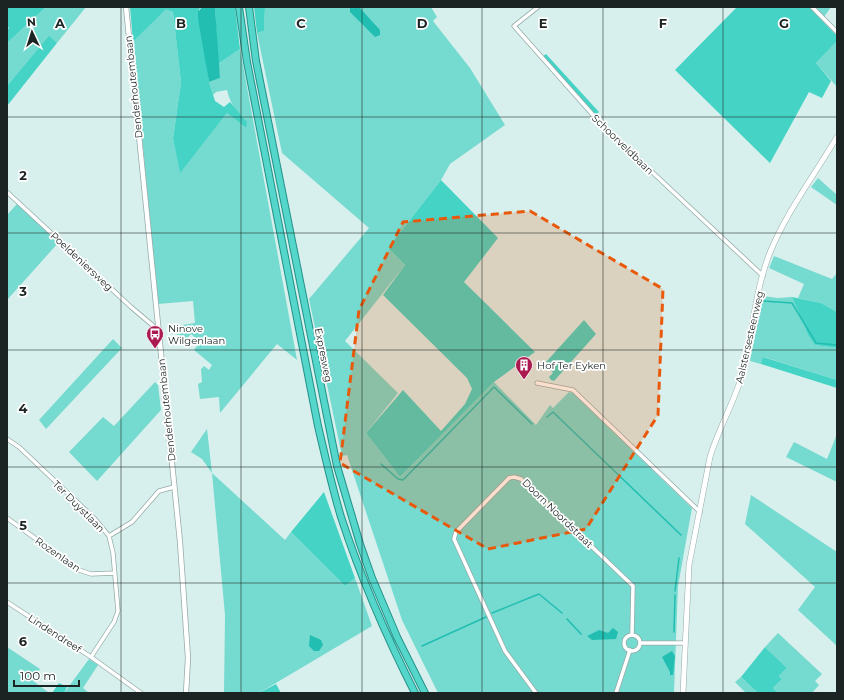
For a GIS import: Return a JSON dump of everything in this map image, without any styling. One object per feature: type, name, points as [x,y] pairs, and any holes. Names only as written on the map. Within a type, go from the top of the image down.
[{"type":"highway","name":"Expresweg","points":[[239,7],[247,62],[266,163],[318,426],[328,467],[341,516],[364,583],[390,642],[415,693]]},
{"type":"highway","name":"Expresweg","points":[[248,7],[258,68],[336,466],[372,578],[397,637],[425,693]]},
{"type":"main road","name":"Aalstersesteenweg","points":[[683,693],[689,565],[714,443],[732,404],[743,372],[763,276],[771,250],[780,231],[837,137]]},
{"type":"street","name":"Denderhoutembaan","points":[[126,7],[186,611],[188,658],[186,693]]},
{"type":"street","name":"Schoorveldbaan","points":[[538,7],[514,26],[601,124],[763,276]]},
{"type":"street","points":[[812,7],[837,32]]},
{"type":"street","name":"Poeldeniersweg","points":[[7,192],[131,307],[157,329]]},
{"type":"street","points":[[537,383],[573,390],[700,512]]},
{"type":"street","name":"Ter Duystlaan","points":[[7,439],[95,520],[109,536],[118,605],[116,617],[91,657]]},
{"type":"street","name":"Doorn Noordstraat","points":[[536,693],[505,651],[454,539],[456,532],[509,478],[514,476],[521,478],[633,586],[632,634]]},
{"type":"street","points":[[109,536],[132,522],[159,491],[174,488]]},
{"type":"street","name":"Rozenlaan","points":[[7,518],[79,570],[91,574],[115,573]]},
{"type":"street","name":"Lindendreef","points":[[7,602],[91,657],[141,693]]},
{"type":"street","points":[[632,634],[637,637],[640,643],[636,649],[630,650],[625,646],[624,640],[627,636],[632,634]]},
{"type":"street","points":[[640,643],[685,644]]},
{"type":"street","points":[[616,693],[630,650]]},
{"type":"highlighted area","points":[[530,211],[663,289],[658,415],[586,529],[488,549],[340,463],[359,310],[403,222]]},
{"type":"shaded area","points":[[7,7],[46,7],[7,43],[7,30],[9,28],[7,26]]},
{"type":"shaded area","points":[[46,7],[86,7],[57,43],[49,37],[7,86],[7,43]]},
{"type":"shaded area","points":[[130,7],[202,7],[199,9],[209,82],[215,101],[224,107],[230,102],[247,122],[246,128],[227,113],[180,173],[173,139],[181,82],[173,12],[166,9],[133,42]]},
{"type":"shaded area","points":[[202,7],[215,7],[220,78],[209,82],[198,19],[198,12]]},
{"type":"shaded area","points":[[215,7],[235,7],[240,49],[218,64]]},
{"type":"shaded area","points":[[254,7],[265,7],[264,31],[257,33]]},
{"type":"shaded area","points":[[265,7],[431,7],[437,17],[433,21],[470,68],[505,125],[450,164],[441,180],[388,248],[405,265],[345,341],[398,393],[366,433],[400,477],[494,382],[536,425],[550,405],[553,408],[569,392],[573,393],[692,508],[678,586],[674,693],[438,693],[402,620],[347,455],[342,456],[309,299],[369,228],[282,153],[257,33],[264,31]]},
{"type":"shaded area","points":[[350,7],[359,7],[380,30],[380,35],[375,37],[350,12]]},
{"type":"shaded area","points":[[737,7],[809,7],[837,36],[837,41],[816,63],[831,81],[822,98],[809,92],[770,163],[675,70]]},
{"type":"shaded area","points":[[815,7],[831,7],[824,17]]},
{"type":"shaded area","points":[[166,8],[173,12],[181,82],[173,139],[180,172],[227,113],[246,128],[245,119],[233,106],[227,90],[216,92],[213,95],[209,82],[220,78],[218,64],[240,49],[297,360],[277,344],[220,413],[219,397],[200,399],[198,384],[202,382],[201,369],[204,366],[209,370],[212,365],[194,350],[200,342],[191,334],[185,341],[169,327],[195,323],[193,301],[158,304],[133,42]]},
{"type":"shaded area","points":[[49,36],[57,43],[7,106],[7,86]]},
{"type":"shaded area","points":[[837,41],[837,87],[816,63]]},
{"type":"shaded area","points":[[546,54],[599,112],[596,115],[542,57]]},
{"type":"shaded area","points":[[818,178],[837,195],[837,205],[811,187]]},
{"type":"shaded area","points":[[441,180],[498,238],[464,282],[535,352],[494,382],[400,477],[366,433],[403,390],[441,431],[465,404],[472,389],[467,378],[383,295],[405,265],[388,248]]},
{"type":"shaded area","points":[[17,204],[59,242],[7,300],[7,215]]},
{"type":"shaded area","points":[[774,256],[832,279],[837,273],[837,312],[821,303],[798,298],[804,284],[769,268]]},
{"type":"shaded area","points":[[763,296],[778,298],[792,297],[808,335],[815,345],[837,348],[837,380],[764,357],[761,364],[750,361]]},
{"type":"shaded area","points":[[792,297],[821,303],[837,312],[837,348],[815,345],[808,335]]},
{"type":"shaded area","points":[[584,320],[596,334],[554,381],[551,380],[549,377],[553,373],[546,362]]},
{"type":"shaded area","points":[[113,339],[122,348],[46,429],[39,420]]},
{"type":"shaded area","points":[[763,357],[837,380],[837,388],[761,364]]},
{"type":"shaded area","points":[[155,382],[158,385],[161,410],[97,481],[69,452],[103,417],[114,426]]},
{"type":"shaded area","points":[[207,429],[212,473],[202,459],[191,452]]},
{"type":"shaded area","points":[[837,434],[837,482],[786,457],[794,442],[827,459]]},
{"type":"shaded area","points":[[212,473],[285,540],[291,532],[345,586],[355,578],[372,626],[259,693],[224,693],[225,615]]},
{"type":"shaded area","points":[[324,492],[355,578],[345,586],[291,532]]},
{"type":"shaded area","points":[[751,495],[837,552],[837,646],[798,610],[815,587],[745,524]]},
{"type":"shaded area","points":[[613,628],[618,632],[616,639],[592,640],[587,636],[599,630],[608,633]]},
{"type":"shaded area","points":[[778,633],[822,674],[815,681],[819,685],[812,693],[778,693],[773,688],[782,679],[779,676],[787,668],[765,647]]},
{"type":"shaded area","points":[[310,635],[321,640],[323,645],[319,651],[314,651],[309,646]]},
{"type":"shaded area","points":[[7,647],[40,669],[32,680],[49,693],[7,693]]},
{"type":"shaded area","points":[[765,647],[787,668],[779,676],[782,679],[773,688],[778,693],[758,693],[741,677]]},
{"type":"shaded area","points":[[672,651],[675,656],[673,675],[670,675],[670,672],[662,657]]},
{"type":"shaded area","points":[[89,659],[98,665],[83,688],[89,693],[64,693]]},
{"type":"shaded area","points":[[741,677],[758,693],[746,693],[735,682]]},
{"type":"shaded area","points":[[59,683],[67,687],[64,693],[52,693]]},
{"type":"shaded area","points":[[276,684],[281,693],[259,693]]},
{"type":"waterway","points":[[763,301],[792,303],[816,343],[837,345]]},
{"type":"waterway","points":[[381,464],[398,479],[403,480],[494,387],[532,424]]},
{"type":"waterway","points":[[547,417],[553,412],[681,535]]},
{"type":"waterway","points":[[675,591],[679,558]]},
{"type":"waterway","points":[[492,613],[539,594],[562,613]]},
{"type":"waterway","points":[[674,632],[675,595]]},
{"type":"waterway","points":[[422,646],[486,617]]},
{"type":"waterway","points":[[567,619],[581,634]]},
{"type":"place","name":"Ninove Wilgenlaan","points":[[155,349]]},
{"type":"place","name":"Hof Ter Eyken","points":[[524,380]]}]
